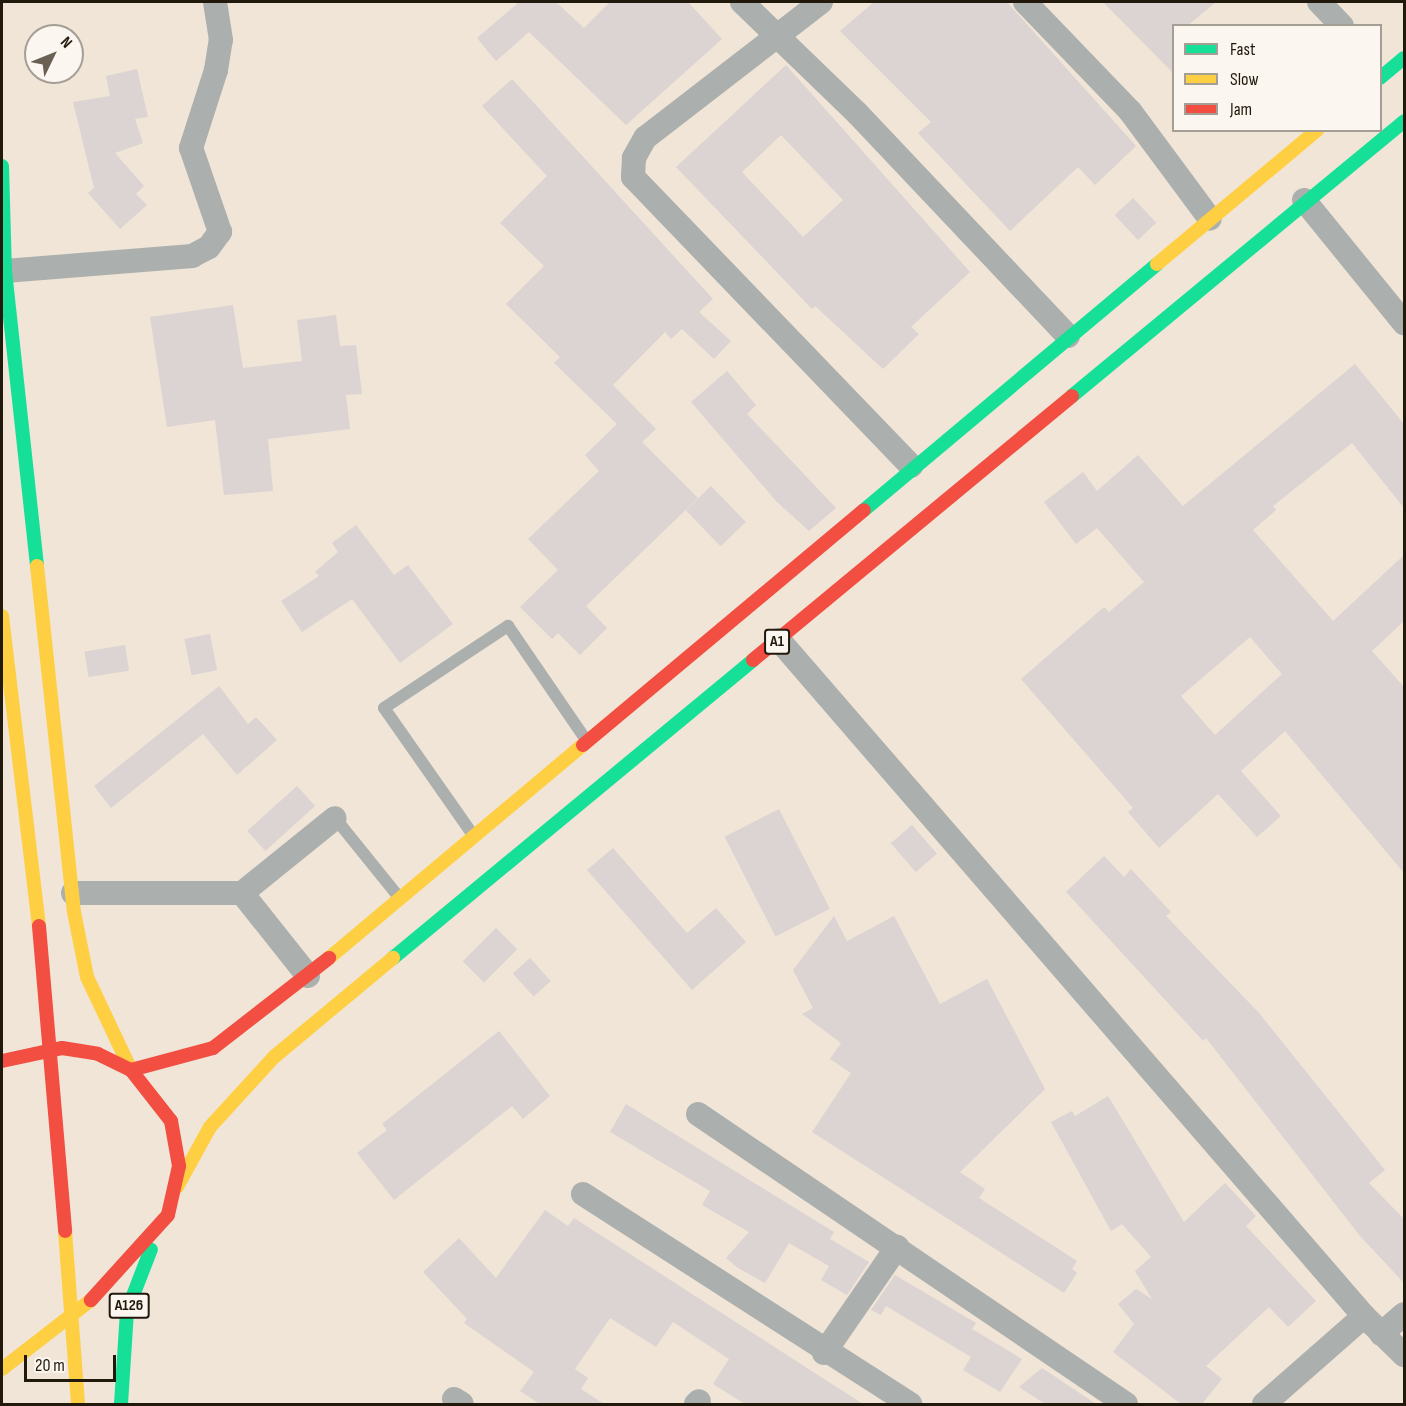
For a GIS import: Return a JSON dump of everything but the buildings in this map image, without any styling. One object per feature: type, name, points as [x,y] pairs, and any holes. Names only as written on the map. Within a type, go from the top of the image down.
[{"type":"main road","points":[[1382,73],[1404,58]]},
{"type":"main road","name":"A1","points":[[177,1187],[210,1127],[274,1057],[779,640],[1304,200],[1404,121]]},
{"type":"main road","points":[[2,1061],[62,1048],[98,1054],[130,1070],[213,1048],[308,976],[398,896],[589,743],[911,466],[1315,132]]},
{"type":"main road","points":[[2,165],[5,272],[73,893],[87,977],[130,1070],[171,1122],[179,1155],[177,1187],[168,1215],[92,1300],[2,1369]]},
{"type":"main road","points":[[2,616],[44,967],[78,1404]]},
{"type":"main road","name":"A126","points":[[121,1404],[127,1311],[168,1215]]},
{"type":"street","points":[[5,272],[192,256],[209,247],[220,232],[191,148],[216,70],[221,40],[215,2]]},
{"type":"street","points":[[742,2],[1068,336]]},
{"type":"street","points":[[821,2],[645,138],[634,158],[633,177],[911,466]]},
{"type":"street","points":[[1025,2],[1130,111],[1210,219]]},
{"type":"street","points":[[1304,200],[1404,322]]},
{"type":"street","points":[[779,640],[1364,1316],[1404,1354]]},
{"type":"street","points":[[73,893],[242,892],[335,818]]},
{"type":"street","points":[[242,892],[308,976]]},
{"type":"street","points":[[698,1114],[1126,1404]]},
{"type":"street","points":[[583,1194],[824,1353],[910,1404]]},
{"type":"street","points":[[824,1353],[897,1247]]},
{"type":"street","points":[[1381,1334],[1404,1314]]},
{"type":"street","points":[[1264,1404],[1364,1316]]},
{"type":"lane","points":[[474,836],[384,708],[508,626],[589,743]]},
{"type":"lane","points":[[335,818],[398,896]]},
{"type":"traffic: fast","points":[[1382,76],[1404,58]]},
{"type":"traffic: fast","points":[[1072,396],[1404,121]]},
{"type":"traffic: fast","points":[[2,166],[5,271],[37,566]]},
{"type":"traffic: fast","points":[[864,510],[1157,264]]},
{"type":"traffic: fast","points":[[393,958],[753,660]]},
{"type":"traffic: fast","points":[[121,1404],[127,1311],[151,1249]]},
{"type":"traffic: slow","points":[[1157,264],[1315,132]]},
{"type":"traffic: slow","points":[[37,566],[74,912],[87,977],[131,1070]]},
{"type":"traffic: slow","points":[[2,616],[39,926]]},
{"type":"traffic: slow","points":[[329,958],[583,745]]},
{"type":"traffic: slow","points":[[177,1187],[210,1127],[274,1057],[393,958]]},
{"type":"traffic: slow","points":[[65,1231],[78,1404]]},
{"type":"traffic: slow","points":[[2,1369],[91,1300]]},
{"type":"traffic: jam","points":[[753,660],[1072,396]]},
{"type":"traffic: jam","points":[[583,745],[864,510]]},
{"type":"traffic: jam","points":[[39,926],[65,1231]]},
{"type":"traffic: jam","points":[[131,1070],[213,1048],[329,958]]},
{"type":"traffic: jam","points":[[2,1061],[62,1048],[98,1054],[131,1070],[171,1121],[179,1166],[168,1215],[91,1300]]}]
